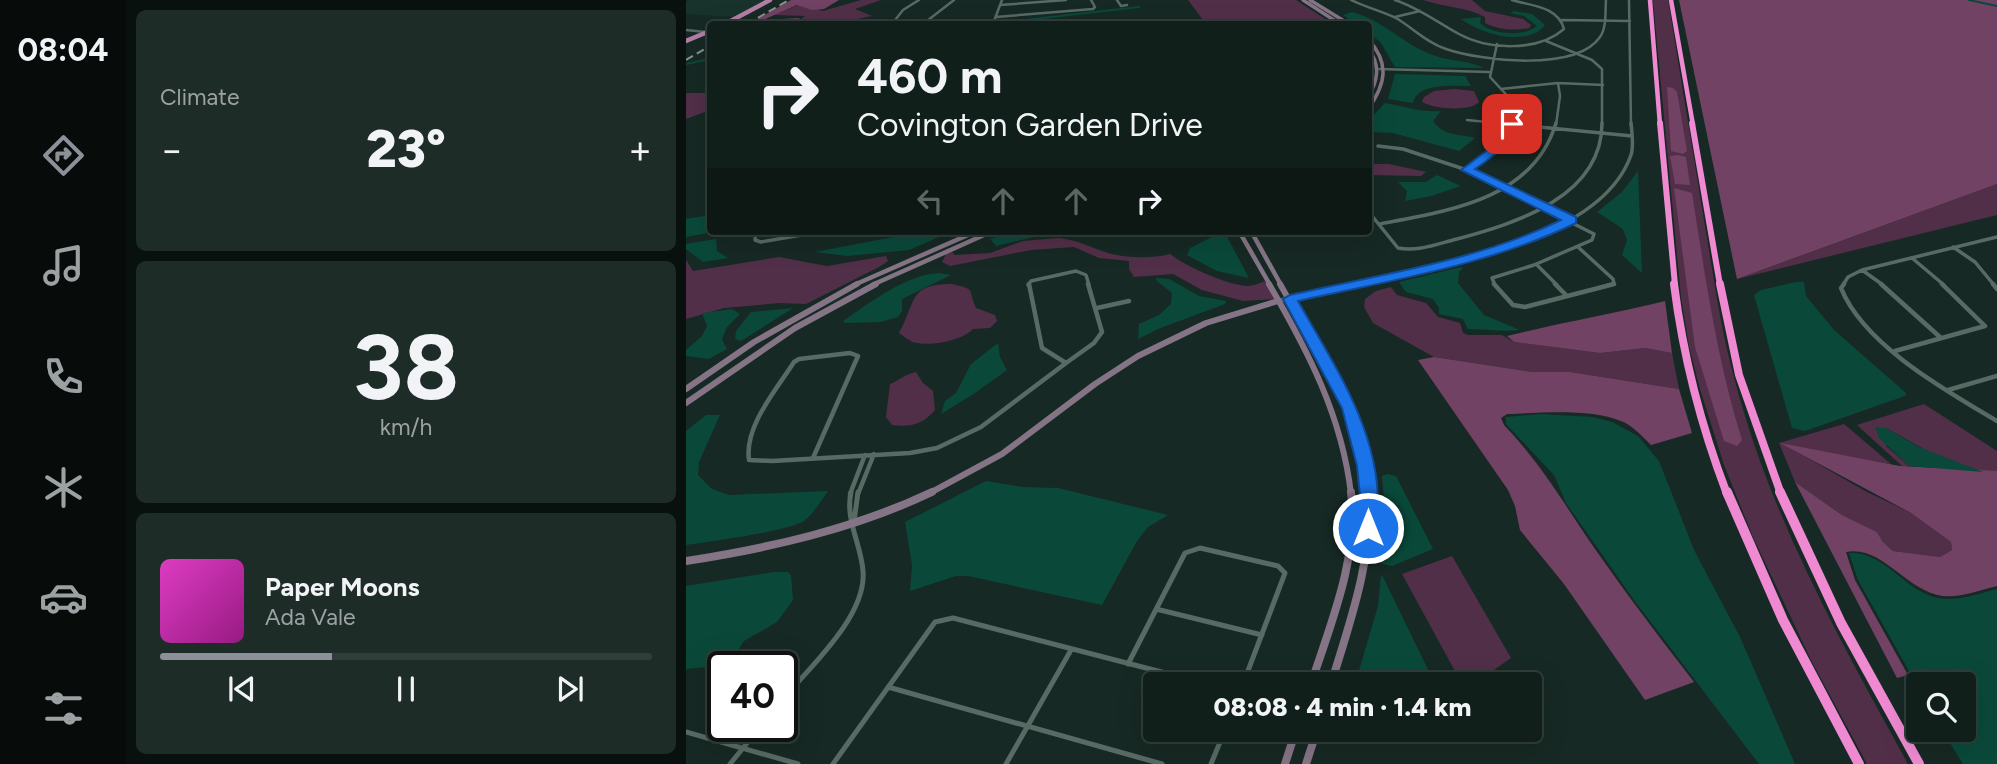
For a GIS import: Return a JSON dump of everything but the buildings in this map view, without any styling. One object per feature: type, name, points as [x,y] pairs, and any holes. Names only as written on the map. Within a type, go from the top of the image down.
[{"type":"highway","points":[[1650,0],[1674,282],[1688,368],[1726,489],[1763,578],[1819,692],[1859,764]]},
{"type":"highway","points":[[1671,0],[1739,375],[1779,491],[1820,581],[1868,675],[1919,764]]},
{"type":"main road","points":[[731,21],[770,0]]},
{"type":"main road","points":[[738,21],[777,0]]},
{"type":"main road","points":[[695,31],[707,32]]},
{"type":"main road","points":[[695,31],[699,34],[696,37]]},
{"type":"main road","points":[[686,43],[707,33]]},
{"type":"main road","points":[[686,43],[707,33]]},
{"type":"street","points":[[894,21],[903,10],[919,0]]},
{"type":"street","points":[[930,21],[937,11],[954,0]]},
{"type":"street","points":[[1002,0],[995,19],[1091,9],[1095,7],[1091,0]]},
{"type":"street","points":[[1000,5],[1066,0]]},
{"type":"street","points":[[1117,0],[1121,6],[1127,5],[1124,0]]},
{"type":"street","points":[[1303,0],[1335,21]]},
{"type":"street","points":[[1310,0],[1344,21]]},
{"type":"street","points":[[1351,0],[1394,18],[1438,46],[1464,54],[1535,59],[1574,52],[1598,39],[1606,0]]},
{"type":"street","points":[[1395,0],[1423,10],[1459,34],[1497,44],[1546,41],[1562,33],[1562,20]]},
{"type":"street","points":[[1512,0],[1547,10],[1562,20],[1630,21]]},
{"type":"street","points":[[686,561],[769,546],[854,523],[915,500],[987,463],[1039,429],[1095,384],[1154,347],[1212,320],[1290,299],[1486,254],[1525,242],[1571,220],[1593,206],[1616,183],[1630,158],[1632,136],[1629,0]]},
{"type":"street","points":[[1394,18],[1423,10]]},
{"type":"street","points":[[686,30],[695,31]]},
{"type":"street","points":[[1372,216],[1398,248],[1406,250],[1482,232],[1543,207],[1586,173],[1598,154],[1602,133],[1604,74],[1600,66],[1546,41]]},
{"type":"street","points":[[1372,43],[1380,51],[1386,69],[1384,84],[1372,103]]},
{"type":"street","points":[[1467,170],[1497,148],[1506,138],[1512,124],[1513,102],[1490,77],[1489,72],[1497,44]]},
{"type":"street","points":[[1372,56],[1378,69],[1372,91]]},
{"type":"street","points":[[1378,69],[1489,72]]},
{"type":"street","points":[[1501,89],[1558,83],[1602,85]]},
{"type":"street","points":[[1379,224],[1465,204],[1504,187],[1538,163],[1552,143],[1556,128],[1560,92],[1558,83]]},
{"type":"street","points":[[1467,120],[1632,136]]},
{"type":"street","points":[[1378,146],[1404,149],[1467,170],[1571,220],[1594,234],[1592,240],[1578,247],[1494,277],[1493,283],[1511,304],[1518,307],[1611,286],[1614,283],[1578,247]]},
{"type":"street","points":[[756,235],[755,240],[761,242],[802,235]]},
{"type":"street","points":[[686,389],[805,313],[897,265],[968,235]]},
{"type":"street","points":[[686,403],[754,354],[838,303],[927,259],[984,235]]},
{"type":"street","points":[[1241,235],[1338,418],[1347,450],[1353,488],[1350,544],[1346,570],[1315,672]]},
{"type":"street","points":[[1253,235],[1350,408],[1365,466],[1369,496],[1366,550],[1360,585],[1335,672]]},
{"type":"street","points":[[1997,237],[1862,270],[1844,281],[1841,288],[1844,300],[1894,351],[1947,391],[1997,421]]},
{"type":"street","points":[[1953,247],[1975,262],[1997,289]]},
{"type":"street","points":[[1894,351],[1985,326],[1926,268],[1912,258]]},
{"type":"street","points":[[1536,264],[1567,296]]},
{"type":"street","points":[[1862,270],[1887,288],[1941,338]]},
{"type":"street","points":[[813,458],[857,362],[855,354],[815,355],[794,362],[746,446],[748,460],[756,461],[910,453],[949,444],[981,427],[1066,363],[1100,337],[1102,327],[1097,307],[1083,271],[1037,279],[1028,286],[1042,348],[1066,363]]},
{"type":"street","points":[[1097,307],[1129,301]]},
{"type":"street","points":[[1947,391],[1997,376]]},
{"type":"street","points":[[798,680],[847,620],[862,592],[863,573],[854,523],[858,491],[874,454]]},
{"type":"street","points":[[854,523],[849,514],[849,497],[865,455]]},
{"type":"street","points":[[1128,664],[1188,550],[1200,548],[1278,566],[1284,570],[1285,578],[1248,672]]},
{"type":"street","points":[[1156,609],[1262,635]]},
{"type":"street","points":[[833,764],[926,633],[941,619],[953,618],[1160,672]]},
{"type":"street","points":[[1006,764],[1071,650]]},
{"type":"street","points":[[888,687],[1162,764]]},
{"type":"street","points":[[686,732],[799,764]]},
{"type":"street","points":[[730,764],[748,742]]},
{"type":"street","points":[[1211,764],[1220,742]]},
{"type":"street","points":[[1285,764],[1292,742]]},
{"type":"street","points":[[1306,764],[1313,742]]},
{"type":"shaded area","points":[[765,0],[734,17],[686,14],[686,2]]},
{"type":"shaded area","points":[[791,0],[839,0],[824,9],[812,10],[797,5],[763,20],[800,18],[796,21],[754,21]]},
{"type":"shaded area","points":[[861,0],[881,0],[855,9],[872,16],[852,20],[806,21],[800,20],[805,16],[774,15],[801,4],[823,11]]},
{"type":"shaded area","points":[[1188,0],[1296,0],[1328,21],[1204,21]]},
{"type":"shaded area","points":[[1423,0],[1472,0],[1485,11],[1523,19],[1531,25],[1523,29],[1501,28],[1485,23],[1485,17],[1478,14]]},
{"type":"shaded area","points":[[1653,0],[1668,0],[1721,319],[1749,428],[1766,478],[1809,576],[1908,764],[1867,764],[1812,662],[1753,537],[1724,465],[1700,389],[1681,297]]},
{"type":"shaded area","points":[[1679,0],[1997,0],[1997,184],[1737,279]]},
{"type":"shaded area","points":[[1514,11],[1532,14],[1545,25],[1537,32],[1516,37],[1492,34],[1461,19],[1481,17],[1480,23],[1485,27],[1508,33],[1524,32],[1537,26],[1524,16],[1510,13]]},
{"type":"shaded area","points":[[1352,12],[1363,16],[1374,21],[1425,52],[1484,68],[1395,67],[1381,43],[1372,36],[1372,21],[1351,21],[1343,15]]},
{"type":"shaded area","points":[[1395,74],[1465,76],[1471,86],[1429,88],[1421,91],[1413,103],[1388,99]]},
{"type":"shaded area","points":[[1667,87],[1677,92],[1687,151],[1683,154],[1671,151]]},
{"type":"shaded area","points":[[1434,91],[1474,91],[1479,102],[1468,107],[1452,108],[1422,102],[1424,97]]},
{"type":"shaded area","points":[[686,93],[707,93],[707,111],[686,119]]},
{"type":"shaded area","points":[[1385,103],[1441,111],[1433,121],[1437,126],[1452,134],[1475,138],[1459,151],[1393,133],[1372,132],[1372,117]]},
{"type":"shaded area","points":[[1670,156],[1686,157],[1690,185],[1675,184]]},
{"type":"shaded area","points":[[1372,164],[1389,164],[1426,172],[1421,176],[1372,175]]},
{"type":"shaded area","points":[[1638,171],[1642,273],[1622,255],[1627,240],[1623,229],[1597,212],[1622,192]]},
{"type":"shaded area","points":[[1437,175],[1461,186],[1405,201],[1407,191],[1398,182],[1426,182]]},
{"type":"shaded area","points":[[1997,184],[1997,215],[1737,279],[1748,275]]},
{"type":"shaded area","points":[[1674,188],[1692,193],[1719,349],[1742,440],[1737,446],[1724,441],[1695,347]]},
{"type":"shaded area","points":[[707,216],[707,233],[686,237],[686,219]]},
{"type":"shaded area","points":[[903,235],[944,235],[909,250],[847,256],[815,252]]},
{"type":"shaded area","points":[[1002,235],[1043,235],[996,246],[990,239]]},
{"type":"shaded area","points":[[1216,235],[1226,235],[1249,278],[1217,271],[1187,255],[1190,248]]},
{"type":"shaded area","points":[[1059,238],[1123,256],[1170,254],[1196,269],[1230,283],[1248,286],[1265,281],[1274,299],[1243,301],[1202,290],[1173,274],[1134,277],[1129,269],[1129,261],[1099,258],[1074,247],[1031,250],[950,266],[942,262],[946,254],[952,252],[955,255],[990,253],[1023,241]]},
{"type":"shaded area","points":[[716,239],[717,251],[728,258],[703,262],[686,249],[686,244]]},
{"type":"shaded area","points":[[886,256],[888,261],[879,267],[806,304],[780,303],[724,308],[686,319],[686,260],[693,271],[779,257],[827,266]]},
{"type":"shaded area","points":[[1463,268],[1459,272],[1458,283],[1484,315],[1520,330],[1468,329],[1463,319],[1439,314],[1439,308],[1433,299],[1406,292],[1399,282]]},
{"type":"shaded area","points":[[940,273],[951,275],[902,299],[902,311],[898,317],[881,322],[843,321],[901,284],[914,278]]},
{"type":"shaded area","points":[[1156,278],[1169,279],[1199,296],[1226,301],[1225,304],[1138,339],[1139,324],[1159,315],[1171,304],[1172,293]]},
{"type":"shaded area","points":[[1804,282],[1806,296],[1834,330],[1906,393],[1905,396],[1805,431],[1792,428],[1754,295],[1761,290]]},
{"type":"shaded area","points":[[952,284],[968,289],[976,308],[995,315],[997,321],[990,328],[973,329],[961,337],[936,343],[913,342],[899,333],[912,303],[921,291],[928,287]]},
{"type":"shaded area","points":[[1391,287],[1397,295],[1426,303],[1438,317],[1460,323],[1463,333],[1468,335],[1502,335],[1514,342],[1600,353],[1645,348],[1672,353],[1679,389],[1570,372],[1533,372],[1434,357],[1373,323],[1364,307],[1365,299],[1376,291]]},
{"type":"shaded area","points":[[1665,301],[1672,353],[1645,348],[1600,353],[1514,342],[1507,336],[1546,327]]},
{"type":"shaded area","points":[[793,308],[746,338],[740,341],[735,339],[736,331],[751,312]]},
{"type":"shaded area","points":[[732,309],[740,314],[727,327],[722,339],[727,349],[709,359],[686,356],[686,350],[702,336],[707,326],[702,313]]},
{"type":"shaded area","points":[[998,343],[1000,357],[1007,370],[941,414],[945,401],[956,393],[971,364]]},
{"type":"shaded area","points":[[1434,357],[1533,372],[1570,372],[1679,389],[1692,433],[1651,445],[1625,423],[1595,414],[1507,414],[1501,418],[1541,470],[1619,583],[1694,682],[1645,700],[1564,584],[1520,530],[1515,506],[1508,490],[1418,360]]},
{"type":"shaded area","points":[[916,372],[923,383],[933,391],[935,410],[916,424],[892,425],[886,417],[890,384]]},
{"type":"shaded area","points":[[1924,404],[1997,451],[1997,471],[1983,471],[1954,463],[1886,428],[1886,446],[1909,466],[1902,466],[1857,425]]},
{"type":"shaded area","points":[[1540,414],[1593,417],[1612,422],[1638,436],[1659,461],[1694,550],[1740,637],[1795,764],[1759,764],[1634,600],[1566,503],[1554,475],[1506,424],[1506,417]]},
{"type":"shaded area","points":[[706,415],[720,415],[699,462],[698,475],[712,489],[729,495],[828,491],[808,518],[782,529],[686,545],[686,431]]},
{"type":"shaded area","points":[[1844,424],[1891,464],[1785,445],[1865,491],[1911,513],[1951,542],[1952,550],[1940,557],[1893,551],[1877,532],[1842,515],[1795,482],[1779,443]]},
{"type":"shaded area","points":[[1875,427],[1886,428],[1919,447],[1983,472],[1909,466],[1879,438]]},
{"type":"shaded area","points":[[1780,443],[1900,466],[1997,471],[1997,586],[1963,595],[1943,596],[1917,586],[1871,555],[1846,552],[1855,580],[1906,672],[1906,676],[1897,678],[1795,482],[1842,515],[1877,532],[1893,551],[1940,557],[1952,550],[1951,542],[1911,513]]},
{"type":"shaded area","points":[[1382,476],[1396,476],[1433,549],[1392,566],[1382,564],[1385,513]]},
{"type":"shaded area","points":[[986,481],[1022,487],[1058,488],[1168,515],[1148,527],[1137,541],[1102,605],[968,576],[956,576],[910,591],[912,565],[905,522]]},
{"type":"shaded area","points":[[1849,553],[1876,559],[1921,592],[1934,597],[1960,598],[1997,589],[1997,764],[1963,764],[1949,742],[1976,742],[1976,672],[1910,672],[1858,580]]},
{"type":"shaded area","points":[[1452,556],[1511,658],[1491,672],[1455,672],[1402,574]]},
{"type":"shaded area","points":[[788,572],[791,575],[793,600],[777,622],[744,641],[737,651],[707,651],[707,667],[686,669],[686,586]]},
{"type":"shaded area","points":[[1381,575],[1429,672],[1359,672],[1378,606]]},
{"type":"waterway","points":[[1969,0],[1997,6]]},
{"type":"waterway","points":[[1016,21],[1139,7]]},
{"type":"waterway","points":[[686,64],[707,60]]},
{"type":"railway","points":[[752,21],[789,0]]},
{"type":"railway","points":[[686,60],[707,48]]},
{"type":"route","points":[[1368,528],[1369,496],[1365,466],[1350,408],[1290,299],[1508,248],[1571,220],[1467,170],[1497,148],[1506,138],[1512,124]]}]
